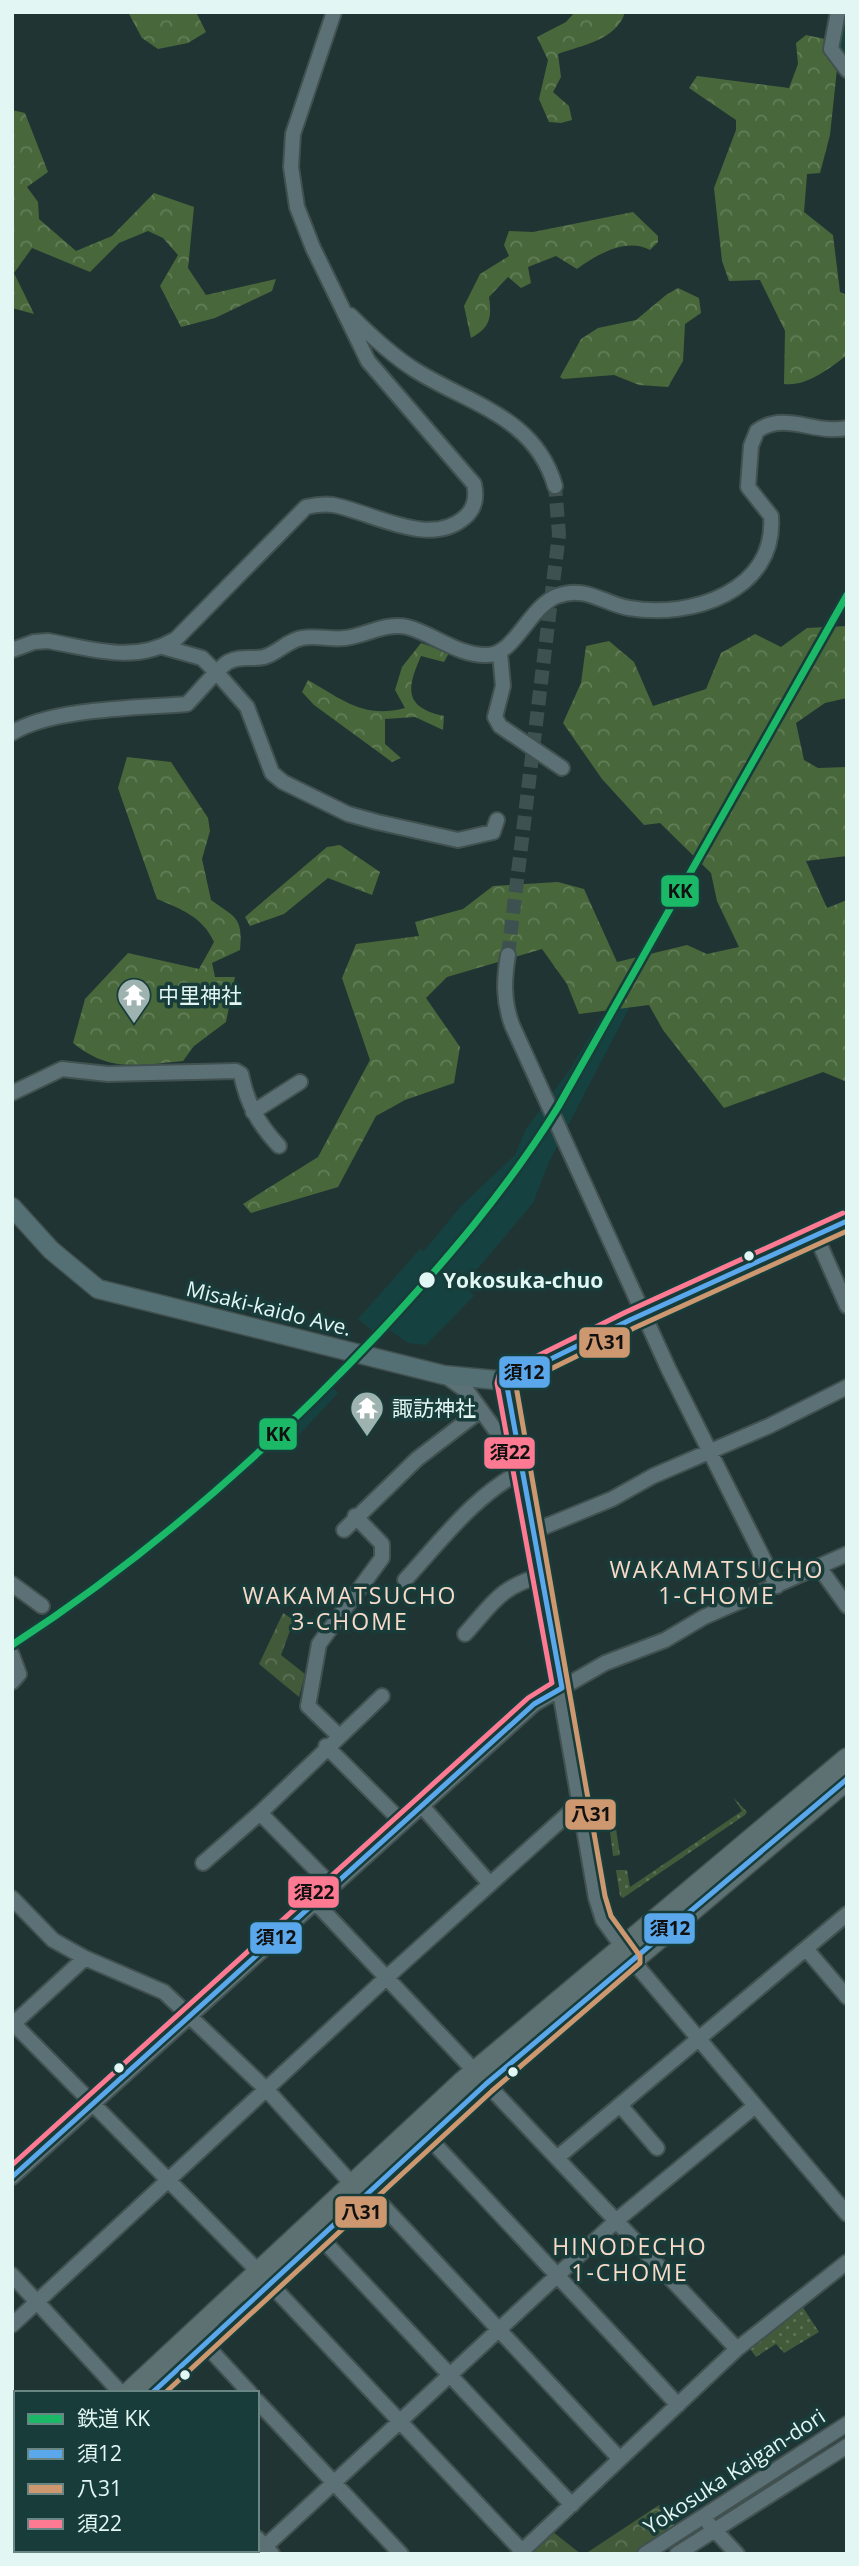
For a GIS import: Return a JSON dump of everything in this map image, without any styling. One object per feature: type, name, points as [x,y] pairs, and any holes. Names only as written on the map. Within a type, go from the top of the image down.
[{"type":"highway","points":[[130,2391],[264,2277],[481,2078],[847,1759]]},
{"type":"highway","points":[[627,1953],[847,1779]]},
{"type":"highway","points":[[154,2391],[204,2343],[264,2277],[320,2237],[361,2188],[428,2137],[481,2078]]},
{"type":"main road","name":"Misaki-kaido Ave.","points":[[15,1215],[51,1250],[99,1289],[444,1375],[506,1381]]},
{"type":"main road","points":[[506,1381],[847,1221]]},
{"type":"street","points":[[12,650],[34,642],[48,641],[131,655],[163,647],[176,639],[306,508],[332,505],[436,530],[458,523],[474,506],[474,484],[368,361],[297,206],[291,167],[293,134],[334,12]]},
{"type":"street","points":[[838,12],[831,49],[847,70]]},
{"type":"street","points":[[341,306],[375,340],[414,370],[513,423],[533,441],[549,465],[555,486]]},
{"type":"street","points":[[12,733],[38,722],[79,713],[187,704],[225,664],[241,657],[263,657],[304,637],[348,638],[380,629],[406,626],[455,648],[485,656],[507,649],[539,606],[559,596],[594,595],[626,608],[646,610],[693,606],[715,600],[735,590],[751,577],[765,556],[772,526],[766,506],[748,487],[751,446],[757,431],[778,421],[825,430],[847,428]]},
{"type":"street","points":[[163,647],[202,658],[218,674],[247,707],[272,774],[294,787],[348,814],[458,840],[493,832],[497,820]]},
{"type":"street","points":[[500,653],[503,687],[495,717],[500,726],[562,768]]},
{"type":"street","points":[[508,955],[504,994],[512,1025],[644,1314],[776,1586]]},
{"type":"street","points":[[12,1093],[62,1069],[108,1074],[236,1071],[241,1074],[259,1124],[279,1146]]},
{"type":"street","points":[[253,1112],[300,1082]]},
{"type":"street","points":[[816,1236],[847,1306]]},
{"type":"street","points":[[444,1375],[468,1392],[524,1470]]},
{"type":"street","points":[[506,1381],[524,1470],[598,1908],[627,1953],[847,2214]]},
{"type":"street","points":[[534,1531],[612,1499],[653,1476],[847,1387]]},
{"type":"street","points":[[344,1530],[417,1459],[481,1410]]},
{"type":"street","points":[[405,1580],[474,1505],[504,1480],[524,1470]]},
{"type":"street","points":[[338,1735],[308,1706],[319,1644],[382,1558],[382,1544],[355,1517]]},
{"type":"street","points":[[12,2177],[534,1704],[605,1663],[665,1640],[704,1617],[847,1554]]},
{"type":"street","points":[[818,1567],[847,1606]]},
{"type":"street","points":[[465,1634],[505,1590],[542,1575]]},
{"type":"street","points":[[12,1584],[42,1606]]},
{"type":"street","points":[[12,1655],[19,1674],[12,1682]]},
{"type":"street","points":[[203,1863],[260,1813],[326,1746],[382,1696]]},
{"type":"street","points":[[326,1746],[403,1823]]},
{"type":"street","points":[[12,2325],[386,1978],[580,1803]]},
{"type":"street","points":[[422,1806],[490,1884]]},
{"type":"street","points":[[260,1813],[333,1887]]},
{"type":"street","points":[[12,1898],[53,1940],[85,1958],[164,1992],[191,2016],[267,2090],[620,2459]]},
{"type":"street","points":[[316,1903],[737,2349]]},
{"type":"street","points":[[558,2157],[847,1914]]},
{"type":"street","points":[[807,1950],[847,1997]]},
{"type":"street","points":[[85,1958],[13,2024],[264,2277],[521,2553],[737,2349],[847,2262]]},
{"type":"street","points":[[620,2105],[657,2148]]},
{"type":"street","points":[[263,2548],[617,2220],[755,2106]]},
{"type":"street","points":[[428,2137],[678,2404]]},
{"type":"street","points":[[320,2237],[572,2505]]},
{"type":"street","points":[[12,2275],[119,2391]]},
{"type":"street","points":[[204,2343],[248,2391]]},
{"type":"street","points":[[259,2403],[401,2554]]},
{"type":"street","name":"Yokosuka Kaigan-dori","points":[[645,2554],[847,2424]]},
{"type":"street","name":"Yokosuka Kaigan-dori","points":[[677,2554],[847,2446]]},
{"type":"street","points":[[703,2517],[713,2531],[737,2554]]},
{"type":"shaded area","points":[[839,12],[847,12],[847,66],[830,44]]},
{"type":"shaded area","points":[[614,996],[630,1006],[549,1162],[533,1203],[464,1285],[474,1296],[426,1345],[408,1343],[385,1327],[375,1333],[358,1319],[420,1249],[424,1251],[461,1206],[515,1155],[526,1129],[570,1069]]},
{"type":"shaded area","points":[[326,1380],[338,1393],[300,1434],[285,1421]]},
{"type":"green space","points":[[128,12],[196,12],[206,32],[188,43],[158,49],[142,38]]},
{"type":"green space","points":[[575,12],[625,12],[615,29],[607,35],[558,54],[561,77],[553,92],[569,106],[572,120],[549,122],[539,99],[548,60],[537,37],[566,22]]},
{"type":"green space","points":[[806,35],[825,39],[837,69],[830,135],[820,173],[807,174],[804,212],[833,235],[840,292],[847,295],[847,355],[809,380],[784,384],[785,331],[760,280],[729,281],[722,261],[714,188],[736,130],[736,120],[689,88],[697,76],[789,88],[798,64],[796,43]]},
{"type":"green space","points":[[12,110],[25,113],[48,172],[27,187],[38,202],[39,219],[76,251],[112,236],[154,193],[194,207],[188,268],[206,295],[276,279],[272,291],[215,318],[181,327],[160,286],[178,255],[163,238],[148,231],[119,243],[90,272],[32,248],[14,273],[34,314],[12,308]]},
{"type":"green space","points":[[633,212],[658,236],[658,242],[650,250],[641,246],[622,246],[603,253],[577,269],[556,256],[528,267],[531,283],[521,288],[508,277],[489,297],[490,317],[486,326],[471,338],[464,306],[480,274],[509,256],[504,245],[509,231],[533,232]]},
{"type":"green space","points":[[678,288],[699,298],[701,313],[685,324],[683,361],[668,387],[639,385],[614,375],[563,379],[560,377],[581,339],[598,328],[636,320]]},
{"type":"green space","points":[[847,626],[847,698],[825,703],[796,723],[804,760],[818,768],[847,767],[847,856],[806,861],[827,908],[847,900],[847,1082],[823,1072],[724,1108],[663,1030],[649,1005],[579,1014],[567,984],[542,949],[447,977],[426,998],[460,1047],[454,1083],[405,1100],[376,1116],[338,1187],[251,1213],[243,1204],[318,1157],[370,1060],[342,978],[356,944],[419,936],[415,922],[463,909],[493,886],[558,882],[584,889],[617,962],[687,945],[707,954],[739,947],[717,901],[711,873],[660,823],[644,825],[602,779],[563,723],[581,683],[586,646],[609,641],[634,662],[653,706],[706,689],[721,653],[755,634],[781,647],[807,628]]},
{"type":"green space","points":[[421,643],[449,653],[444,662],[421,656],[411,687],[415,701],[421,707],[444,716],[443,730],[415,717],[385,719],[385,744],[401,758],[392,762],[314,705],[302,692],[308,680],[354,706],[377,711],[405,708],[395,690],[402,667]]},
{"type":"green space","points":[[127,757],[171,762],[208,818],[210,831],[202,859],[211,900],[232,915],[239,924],[240,950],[212,963],[215,977],[235,977],[226,1022],[194,1046],[183,1061],[139,1065],[112,1063],[87,1053],[73,1043],[85,999],[128,953],[199,969],[214,942],[197,920],[183,910],[157,899],[118,788]]},
{"type":"green space","points":[[340,845],[380,872],[372,895],[328,878],[284,914],[250,926],[245,917],[327,847]]},
{"type":"green space","points":[[283,1613],[294,1620],[281,1655],[305,1674],[299,1697],[259,1664]]},
{"type":"green space","points":[[733,1797],[747,1812],[745,1815],[623,1898],[620,1896],[616,1870],[627,1870],[630,1887],[742,1811]]},
{"type":"green space","points":[[615,1822],[620,1855],[613,1856],[609,1823]]},
{"type":"green space","points":[[802,2306],[819,2332],[784,2353],[776,2344],[756,2357],[750,2349]]},
{"type":"green space","points":[[659,2505],[676,2527],[635,2554],[585,2554]]},
{"type":"green space","points":[[553,2532],[581,2554],[529,2554]]},
{"type":"tunnel","points":[[508,955],[559,534],[555,486]]},
{"type":"rail line","name":"KK","points":[[12,1645],[111,1576],[249,1461],[378,1334],[474,1225],[518,1168],[558,1107],[847,595]]},
{"type":"transit line","name":"須22","points":[[12,2165],[528,1698],[552,1683],[497,1383],[499,1375],[626,1312],[843,1213]]},
{"type":"transit line","name":"須12","points":[[12,2177],[534,1704],[562,1688],[506,1381],[630,1320],[847,1221]]},
{"type":"transit line","name":"八31","points":[[167,2391],[492,2091],[640,1963],[640,1956],[611,1916],[605,1896],[516,1386],[634,1328],[847,1231]]},
{"type":"transit line","name":"須12","points":[[154,2391],[486,2084],[847,1779]]},
{"type":"place","name":"中里神社","points":[[134,1025]]},
{"type":"place","name":"Yokosuka-chuo","points":[[427,1280]]},
{"type":"place","name":"諏訪神社","points":[[367,1438]]},
{"type":"district","name":"WAKAMATSUCHO 1-CHOME","points":[[717,1582]]},
{"type":"district","name":"WAKAMATSUCHO 3-CHOME","points":[[350,1608]]},
{"type":"district","name":"HINODECHO 1-CHOME","points":[[630,2259]]}]
